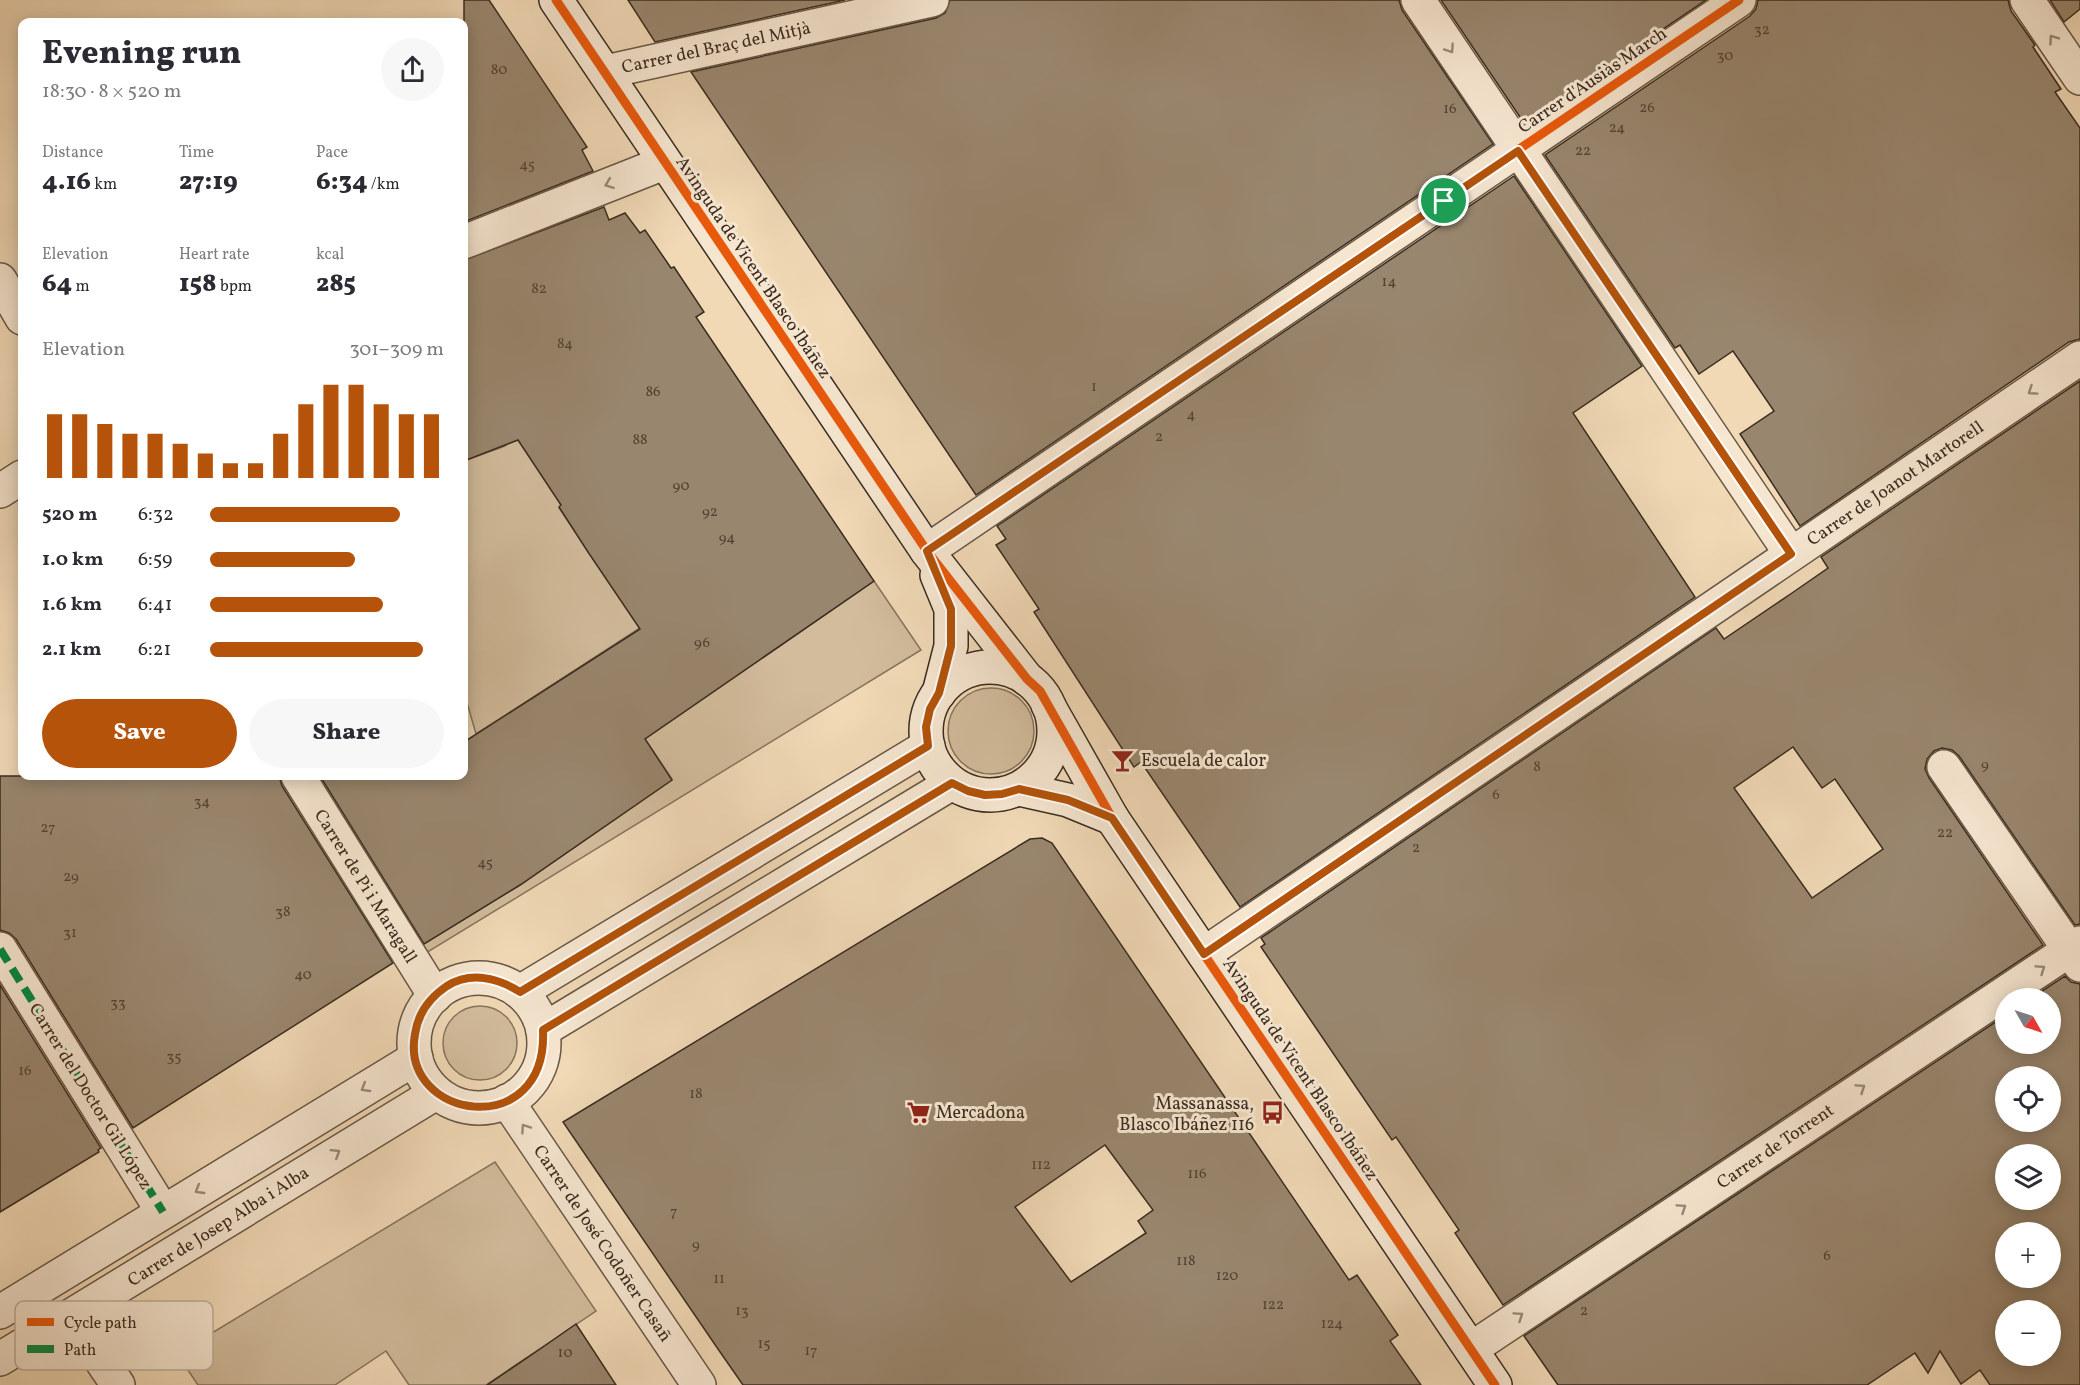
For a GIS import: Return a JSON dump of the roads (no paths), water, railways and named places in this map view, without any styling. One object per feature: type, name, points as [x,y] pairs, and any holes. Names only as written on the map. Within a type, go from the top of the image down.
[{"type":"street","name":"Avinguda de Vicent Blasco Ibáñez","points":[[556,0],[927,551],[1027,679]]},
{"type":"street","name":"Carrer del Braç del Mitjà","points":[[605,72],[932,0]]},
{"type":"street","points":[[1418,0],[1791,554]]},
{"type":"street","name":"Carrer d'Ausiàs March","points":[[927,551],[1739,0]]},
{"type":"street","points":[[2027,0],[2080,78]]},
{"type":"street","points":[[468,240],[664,163]]},
{"type":"street","points":[[0,280],[18,311]]},
{"type":"street","name":"Carrer de Joanot Martorell","points":[[1204,954],[2080,358]]},
{"type":"street","points":[[0,491],[18,480]]},
{"type":"street","name":"Avinguda de Vicent Blasco Ibáñez","points":[[927,551],[951,609],[951,646],[939,693]]},
{"type":"street","points":[[990,668],[1010,670],[1027,679],[1040,691],[1048,705],[1054,724],[1053,743],[1041,769],[1035,777],[1019,789],[1002,794],[985,795],[968,791],[952,783],[933,760],[928,746],[926,727],[930,709],[939,693],[953,679],[970,670],[990,668]]},
{"type":"street","name":"Avinguda de Vicent Blasco Ibáñez","points":[[1048,705],[1112,818],[1495,1385]]},
{"type":"street","points":[[520,992],[928,746]]},
{"type":"street","points":[[1944,767],[2077,952]]},
{"type":"street","name":"Carrer de Pi i Maragall","points":[[300,780],[435,996]]},
{"type":"street","points":[[543,1030],[952,783]]},
{"type":"street","points":[[1019,789],[1068,800],[1112,818]]},
{"type":"street","name":"Carrer del Doctor Gil López","points":[[0,949],[163,1212]]},
{"type":"street","name":"Carrer de Torrent","points":[[1471,1349],[2077,952]]},
{"type":"street","points":[[469,978],[488,978],[505,983],[520,992],[535,1009],[543,1030],[544,1051],[537,1071],[525,1089],[507,1101],[489,1107],[470,1107],[452,1102],[436,1092],[427,1083],[416,1058],[413,1041],[424,1007],[452,983],[469,978]]},
{"type":"street","points":[[18,1301],[416,1058]]},
{"type":"street","name":"Carrer de Josep Alba i Alba","points":[[95,1301],[436,1092]]},
{"type":"street","name":"Carrer de José Codoñer Casañ","points":[[507,1101],[699,1385]]},
{"type":"street","points":[[0,1312],[15,1303]]},
{"type":"street","name":"Carrer de Josep Alba i Alba","points":[[0,1359],[15,1350]]},
{"type":"street","points":[[108,1370],[118,1385]]},
{"type":"place","name":"Escuela de calor","points":[[1123,760]]},
{"type":"place","name":"Mercadona","points":[[918,1112]]},
{"type":"place","name":"Massanassa, Blasco Ibáñez 116","points":[[1272,1113]]}]
